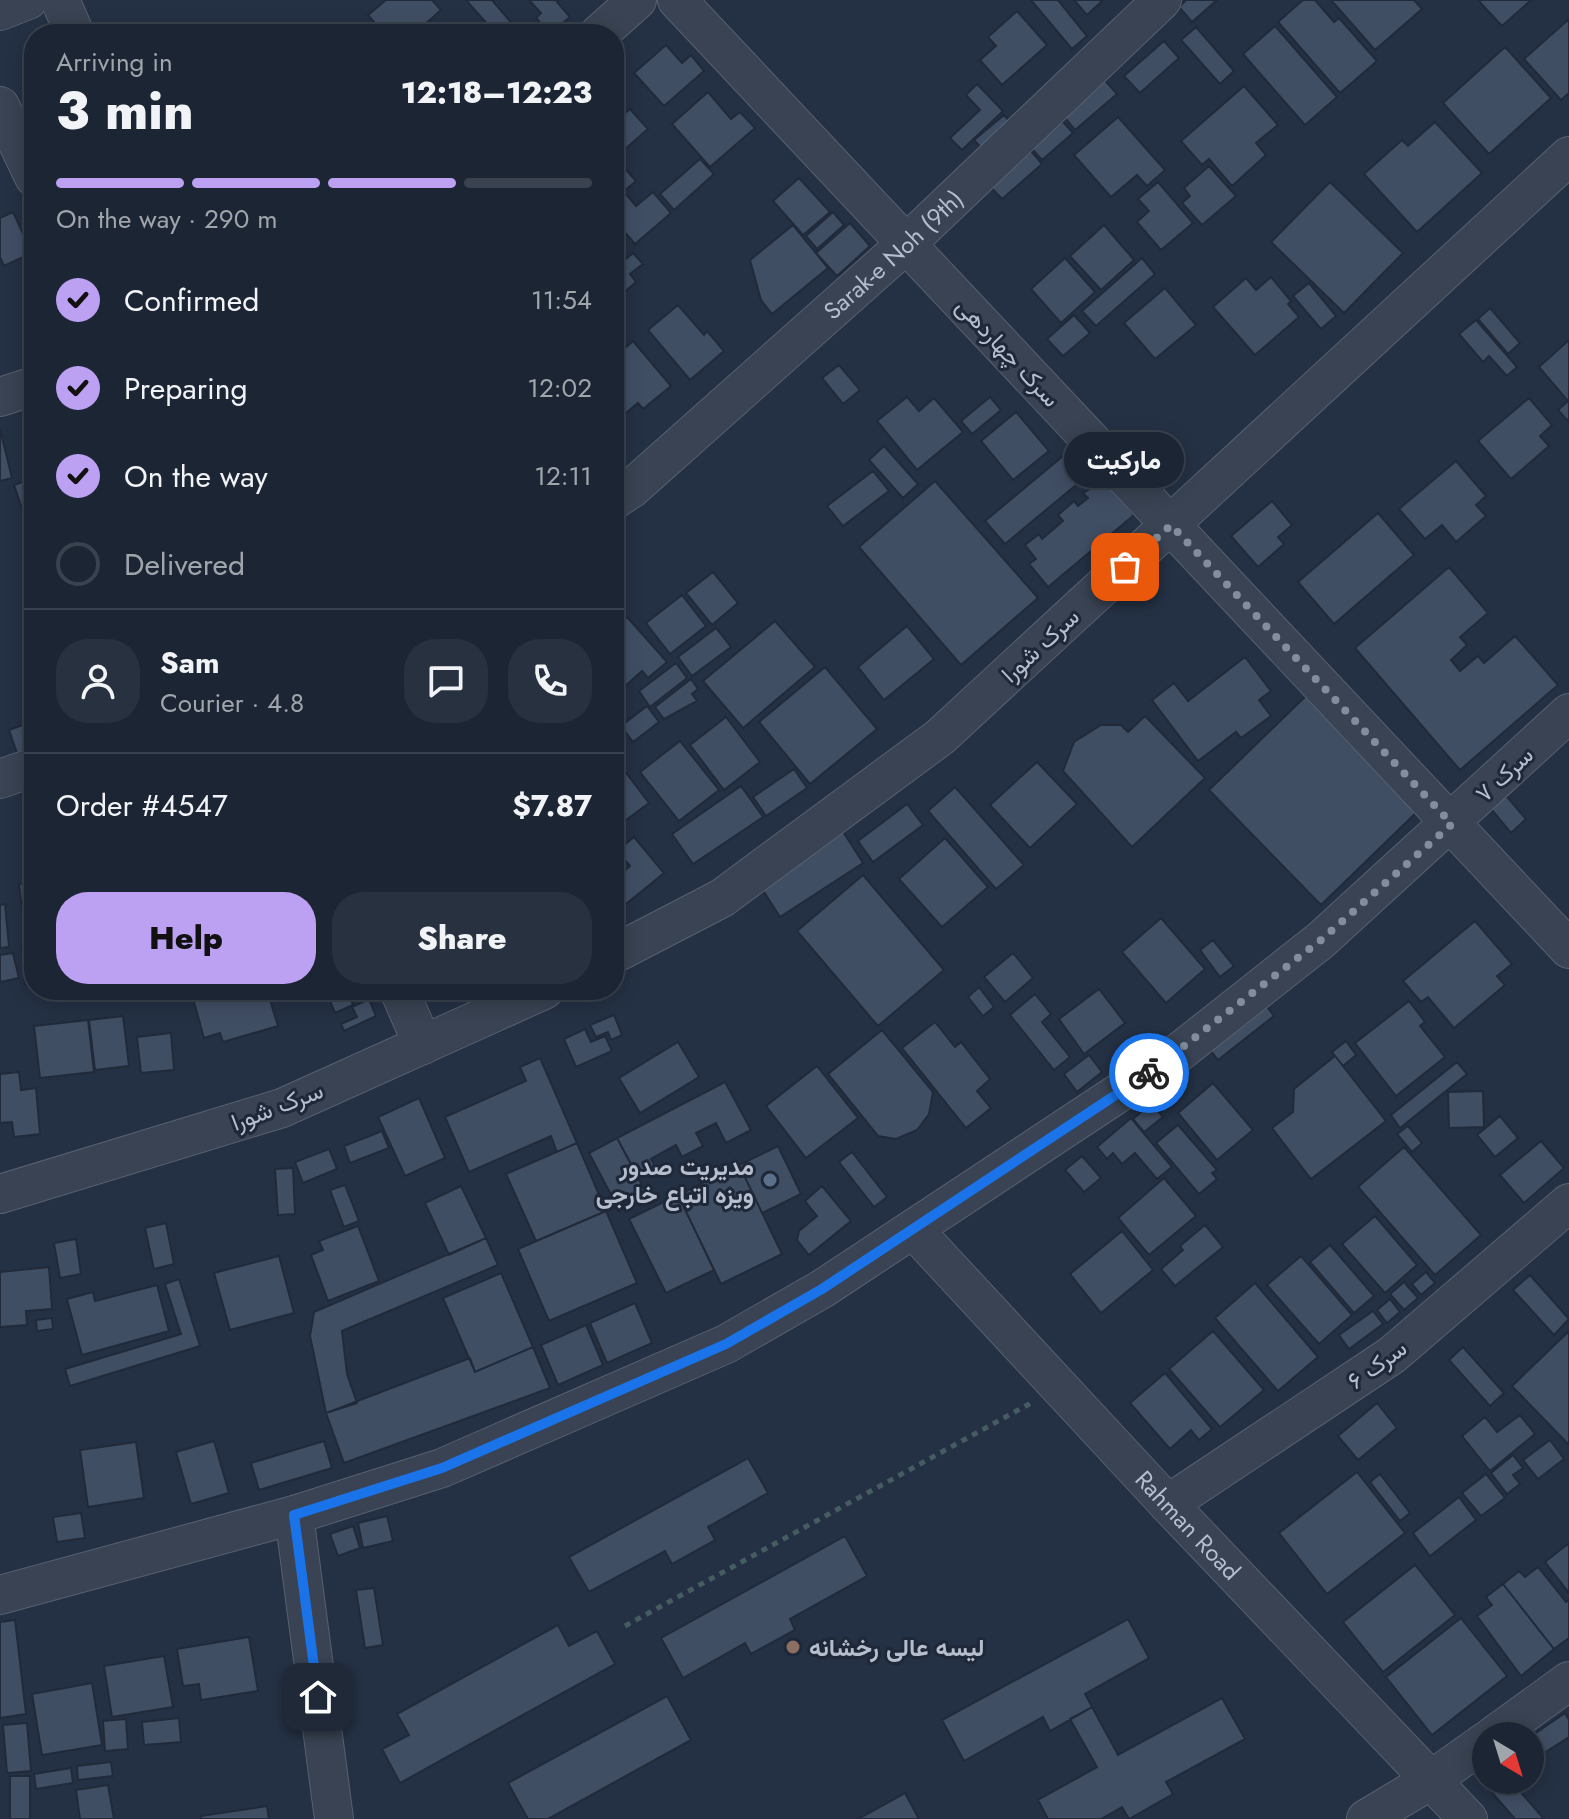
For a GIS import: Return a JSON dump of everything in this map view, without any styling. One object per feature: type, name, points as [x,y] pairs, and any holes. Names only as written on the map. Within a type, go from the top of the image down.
[{"type":"street","points":[[0,11],[28,0]]},
{"type":"street","points":[[60,0],[71,24]]},
{"type":"street","points":[[610,24],[637,0]]},
{"type":"street","name":"سرک چهاردهی","points":[[677,0],[1569,949]]},
{"type":"street","name":"Sarak-e Noh (9th)","points":[[624,494],[906,244],[1162,0]]},
{"type":"street","points":[[0,106],[24,156]]},
{"type":"street","name":"سرک شورا","points":[[624,949],[722,898],[940,737],[1569,156]]},
{"type":"street","points":[[0,397],[24,389]]},
{"type":"street","name":"سرک ۷","points":[[0,1595],[294,1515],[442,1468],[726,1344],[822,1289],[1173,1057],[1321,940],[1452,824],[1569,713]]},
{"type":"street","points":[[0,779],[24,771]]},
{"type":"street","points":[[403,1000],[423,1045]]},
{"type":"street","name":"سرک شورا","points":[[0,1194],[282,1108],[423,1045],[514,1000]]},
{"type":"street","name":"سرک ۶","points":[[1168,1504],[1392,1355],[1569,1203]]},
{"type":"street","name":"Rahman Road","points":[[913,1229],[1168,1504],[1468,1819]]},
{"type":"street","points":[[294,1515],[334,1819]]},
{"type":"street","points":[[1512,1722],[1569,1681]]},
{"type":"street","points":[[1366,1819],[1472,1751]]},
{"type":"path","points":[[625,1626],[1060,1387]]},
{"type":"building","points":[[386,0],[432,0],[441,10],[425,24],[376,24],[368,15]]},
{"type":"building","points":[[466,0],[492,0],[512,24],[487,24]]},
{"type":"building","points":[[529,0],[560,0],[557,2],[570,17],[562,24],[541,24],[536,18],[541,13]]},
{"type":"building","points":[[1031,0],[1058,0],[1087,36],[1072,49]]},
{"type":"building","points":[[1074,0],[1103,0],[1087,15]]},
{"type":"building","points":[[1186,0],[1217,0],[1192,22],[1179,7]]},
{"type":"building","points":[[1303,0],[1315,0],[1334,22],[1339,18],[1377,61],[1340,93],[1278,22]]},
{"type":"building","points":[[1331,0],[1414,0],[1422,9],[1375,50]]},
{"type":"building","points":[[1478,0],[1531,0],[1502,26]]},
{"type":"building","points":[[1017,11],[1047,45],[1002,85],[980,60],[996,46],[988,37]]},
{"type":"building","points":[[1569,19],[1569,93],[1561,100],[1524,59]]},
{"type":"building","points":[[1275,26],[1337,97],[1305,125],[1243,54]]},
{"type":"building","points":[[1196,27],[1234,71],[1220,84],[1181,40]]},
{"type":"building","points":[[1164,41],[1179,58],[1140,93],[1124,76]]},
{"type":"building","points":[[666,45],[682,63],[691,55],[704,71],[664,106],[634,73]]},
{"type":"building","points":[[1505,47],[1551,98],[1489,154],[1443,103]]},
{"type":"building","points":[[1102,77],[1117,94],[1075,130],[1061,113]]},
{"type":"building","points":[[977,84],[1003,111],[962,150],[950,138],[980,110],[966,95]]},
{"type":"building","points":[[1244,86],[1278,125],[1256,143],[1266,155],[1232,186],[1209,159],[1202,165],[1181,141]]},
{"type":"building","points":[[708,92],[731,119],[740,112],[755,128],[710,167],[672,124]]},
{"type":"building","points":[[630,109],[648,129],[624,150],[624,114]]},
{"type":"building","points":[[1004,115],[1014,126],[984,151],[974,140]]},
{"type":"building","points":[[1057,115],[1073,133],[1042,160],[1026,142]]},
{"type":"building","points":[[1118,117],[1165,170],[1147,186],[1137,175],[1111,197],[1074,155]]},
{"type":"building","points":[[1435,122],[1482,173],[1417,232],[1364,174],[1402,140],[1408,146]]},
{"type":"building","points":[[1026,145],[1042,164],[1002,199],[985,181]]},
{"type":"building","points":[[700,159],[714,174],[674,210],[660,194]]},
{"type":"building","points":[[1209,166],[1236,196],[1202,225],[1182,203],[1190,196],[1184,188]]},
{"type":"building","points":[[624,167],[636,181],[624,191]]},
{"type":"building","points":[[799,178],[830,212],[803,235],[773,201]]},
{"type":"building","points":[[1158,182],[1193,223],[1161,250],[1137,222],[1149,211],[1138,199]]},
{"type":"building","points":[[1330,182],[1403,253],[1344,313],[1271,242]]},
{"type":"building","points":[[653,192],[671,213],[635,244],[624,231],[624,196],[626,194],[636,206]]},
{"type":"building","points":[[13,212],[24,236],[24,257],[4,266],[0,257],[0,218]]},
{"type":"building","points":[[833,212],[844,225],[817,249],[806,236]]},
{"type":"building","points":[[850,223],[870,246],[837,276],[816,253]]},
{"type":"building","points":[[793,225],[828,268],[772,314],[761,300],[750,260]]},
{"type":"building","points":[[1104,225],[1134,260],[1101,290],[1070,256]]},
{"type":"building","points":[[633,253],[643,264],[630,274],[636,282],[624,292],[624,261]]},
{"type":"building","points":[[1065,258],[1095,292],[1061,323],[1031,289]]},
{"type":"building","points":[[1142,258],[1155,274],[1096,326],[1082,311]]},
{"type":"building","points":[[1271,277],[1291,301],[1288,304],[1299,317],[1255,355],[1213,307],[1246,278],[1256,290]]},
{"type":"building","points":[[1309,283],[1336,316],[1321,329],[1293,296]]},
{"type":"building","points":[[1165,288],[1196,325],[1155,359],[1124,323]]},
{"type":"building","points":[[678,305],[704,335],[707,331],[724,351],[690,380],[648,330]]},
{"type":"building","points":[[1490,308],[1520,343],[1508,354],[1478,319]]},
{"type":"building","points":[[1074,315],[1090,333],[1063,356],[1047,339]]},
{"type":"building","points":[[1476,320],[1517,367],[1507,376],[1489,356],[1483,362],[1459,334]]},
{"type":"building","points":[[1569,340],[1569,422],[1558,410],[1568,401],[1539,367]]},
{"type":"building","points":[[633,341],[671,386],[643,409],[638,403],[624,415],[624,349]]},
{"type":"building","points":[[839,365],[860,390],[843,404],[822,378]]},
{"type":"building","points":[[907,397],[919,411],[934,398],[963,432],[917,470],[877,421]]},
{"type":"building","points":[[990,397],[1001,410],[972,434],[961,421]]},
{"type":"building","points":[[1529,398],[1552,425],[1540,436],[1549,446],[1511,479],[1478,441]]},
{"type":"building","points":[[1016,412],[1049,451],[1013,480],[981,441]]},
{"type":"building","points":[[0,429],[12,478],[0,481]]},
{"type":"building","points":[[884,446],[918,484],[903,498],[869,460]]},
{"type":"building","points":[[1075,446],[1098,474],[1086,484],[1082,480],[1005,544],[985,521]]},
{"type":"building","points":[[1456,461],[1486,496],[1476,505],[1486,516],[1456,542],[1442,525],[1425,539],[1399,509]]},
{"type":"building","points":[[873,471],[889,491],[843,526],[827,506]]},
{"type":"building","points":[[1106,480],[1134,515],[1048,587],[1029,564],[1036,559],[1025,545],[1039,534],[1042,539],[1063,521],[1058,515],[1074,501],[1078,506],[1088,498],[1083,493]]},
{"type":"building","points":[[935,481],[1038,598],[961,665],[859,547]]},
{"type":"building","points":[[24,482],[24,514],[14,485]]},
{"type":"building","points":[[1272,501],[1292,525],[1278,537],[1284,544],[1258,567],[1231,536]]},
{"type":"building","points":[[1378,513],[1414,555],[1334,624],[1298,582]]},
{"type":"building","points":[[1449,567],[1488,613],[1460,637],[1467,645],[1451,660],[1460,671],[1478,656],[1484,663],[1515,636],[1558,685],[1460,770],[1355,648]]},
{"type":"building","points":[[713,572],[738,603],[712,625],[686,593]]},
{"type":"building","points":[[682,595],[706,626],[670,654],[646,623]]},
{"type":"building","points":[[627,617],[667,662],[648,678],[642,671],[624,687],[624,620]]},
{"type":"building","points":[[775,621],[815,667],[743,728],[703,681]]},
{"type":"building","points":[[907,626],[934,659],[884,700],[858,667]]},
{"type":"building","points":[[716,628],[731,647],[692,676],[678,657]]},
{"type":"building","points":[[1245,657],[1271,691],[1259,700],[1271,716],[1241,738],[1236,732],[1198,761],[1152,700],[1174,683],[1188,701]]},
{"type":"building","points":[[676,663],[687,678],[650,707],[639,691]]},
{"type":"building","points":[[825,667],[877,729],[810,784],[759,722]]},
{"type":"building","points":[[691,679],[698,689],[692,694],[697,701],[664,719],[655,707]]},
{"type":"building","points":[[1311,691],[1423,806],[1321,905],[1209,790]]},
{"type":"building","points":[[647,706],[659,722],[633,742],[624,730],[624,724]]},
{"type":"building","points":[[1145,716],[1205,778],[1132,847],[1063,771],[1074,742],[1101,725],[1121,725],[1128,732]]},
{"type":"building","points":[[726,717],[760,762],[724,790],[690,745]]},
{"type":"building","points":[[24,725],[24,751],[17,753],[9,730]]},
{"type":"building","points":[[680,741],[719,790],[679,821],[640,772]]},
{"type":"building","points":[[1037,762],[1077,804],[1030,848],[990,805]]},
{"type":"building","points":[[794,769],[807,788],[766,816],[753,797]]},
{"type":"building","points":[[624,770],[649,803],[624,822]]},
{"type":"building","points":[[741,786],[763,817],[693,864],[672,834]]},
{"type":"building","points":[[955,787],[1024,865],[996,889],[928,811]]},
{"type":"building","points":[[1502,791],[1526,819],[1511,833],[1487,804]]},
{"type":"building","points":[[907,804],[923,825],[873,862],[858,841]]},
{"type":"building","points":[[842,830],[863,863],[780,917],[759,884]]},
{"type":"building","points":[[634,837],[664,873],[626,904],[624,871],[630,866],[624,859],[624,845]]},
{"type":"building","points":[[945,838],[988,887],[942,927],[899,879]]},
{"type":"building","points":[[863,875],[944,970],[878,1026],[797,931]]},
{"type":"building","points":[[24,883],[24,925],[19,884]]},
{"type":"building","points":[[5,904],[9,947],[0,948],[0,905]]},
{"type":"building","points":[[1161,918],[1205,969],[1166,1003],[1122,952]]},
{"type":"building","points":[[1475,921],[1512,964],[1497,976],[1505,985],[1454,1028],[1428,997],[1421,1002],[1403,981]]},
{"type":"building","points":[[1213,940],[1234,966],[1220,977],[1200,950]]},
{"type":"building","points":[[13,953],[19,978],[0,982],[0,955]]},
{"type":"building","points":[[1013,953],[1033,978],[1005,1002],[984,977]]},
{"type":"building","points":[[979,987],[994,1007],[983,1016],[968,997]]},
{"type":"building","points":[[1099,989],[1125,1023],[1084,1054],[1059,1019]]},
{"type":"building","points":[[1035,994],[1051,1014],[1042,1022],[1070,1057],[1054,1070],[1010,1015]]},
{"type":"building","points":[[1261,999],[1274,1016],[1218,1060],[1205,1044]]},
{"type":"building","points":[[193,1000],[270,1000],[278,1026],[223,1042],[220,1033],[204,1038]]},
{"type":"building","points":[[330,1000],[351,1000],[353,1005],[335,1013]]},
{"type":"building","points":[[369,1000],[376,1016],[344,1031],[341,1024],[357,1017],[352,1007]]},
{"type":"building","points":[[1409,1001],[1425,1022],[1420,1026],[1445,1057],[1396,1096],[1355,1043]]},
{"type":"building","points":[[614,1015],[622,1035],[611,1040],[608,1032],[596,1037],[590,1025]]},
{"type":"building","points":[[123,1016],[129,1066],[95,1070],[89,1020]]},
{"type":"building","points":[[88,1020],[94,1072],[40,1078],[34,1026]]},
{"type":"building","points":[[935,1022],[955,1047],[961,1042],[990,1079],[977,1091],[991,1108],[966,1128],[902,1048]]},
{"type":"building","points":[[585,1029],[591,1042],[605,1036],[612,1051],[576,1067],[564,1039]]},
{"type":"building","points":[[882,1030],[933,1092],[929,1114],[917,1130],[896,1139],[878,1136],[828,1074]]},
{"type":"building","points":[[171,1033],[174,1070],[141,1073],[137,1037]]},
{"type":"building","points":[[1346,1041],[1356,1055],[1343,1066],[1332,1052]]},
{"type":"building","points":[[678,1042],[699,1077],[640,1113],[619,1078]]},
{"type":"building","points":[[1089,1055],[1102,1072],[1077,1092],[1064,1074]]},
{"type":"building","points":[[1335,1056],[1386,1121],[1311,1179],[1272,1128],[1293,1112],[1294,1089]]},
{"type":"building","points":[[540,1058],[577,1143],[557,1152],[551,1136],[469,1172],[445,1117],[526,1081],[520,1067]]},
{"type":"building","points":[[1457,1062],[1467,1074],[1400,1128],[1391,1115]]},
{"type":"building","points":[[817,1066],[858,1118],[806,1158],[766,1106]]},
{"type":"building","points":[[19,1072],[21,1090],[36,1088],[40,1134],[14,1137],[12,1122],[0,1123],[0,1074]]},
{"type":"building","points":[[725,1082],[751,1130],[726,1143],[716,1123],[696,1133],[703,1146],[682,1157],[676,1145],[651,1159],[657,1170],[639,1179],[617,1138]]},
{"type":"building","points":[[1213,1083],[1253,1130],[1217,1160],[1178,1113]]},
{"type":"building","points":[[1483,1091],[1484,1127],[1449,1128],[1448,1092]]},
{"type":"building","points":[[419,1098],[445,1158],[405,1176],[378,1117]]},
{"type":"building","points":[[1151,1103],[1163,1117],[1144,1132],[1133,1119]]},
{"type":"building","points":[[1500,1116],[1518,1138],[1495,1157],[1477,1135]]},
{"type":"building","points":[[1131,1118],[1172,1167],[1157,1179],[1135,1153],[1122,1164],[1113,1153],[1107,1159],[1097,1147]]},
{"type":"building","points":[[1178,1125],[1217,1170],[1212,1173],[1217,1179],[1199,1194],[1156,1143]]},
{"type":"building","points":[[1408,1126],[1422,1143],[1412,1152],[1397,1134]]},
{"type":"building","points":[[382,1131],[389,1148],[350,1163],[344,1146]]},
{"type":"building","points":[[617,1138],[645,1191],[617,1206],[589,1153]]},
{"type":"building","points":[[1541,1141],[1564,1168],[1524,1203],[1500,1175]]},
{"type":"building","points":[[577,1143],[606,1211],[536,1241],[506,1174]]},
{"type":"building","name":"مدیریت صدور ویزه اتباع خارجی","points":[[778,1146],[801,1194],[762,1213],[739,1165]]},
{"type":"building","points":[[1404,1147],[1481,1235],[1435,1275],[1358,1187]]},
{"type":"building","points":[[329,1149],[337,1169],[303,1183],[295,1162]]},
{"type":"building","points":[[852,1152],[887,1197],[874,1207],[839,1162]]},
{"type":"building","points":[[1082,1156],[1101,1178],[1084,1192],[1065,1170]]},
{"type":"building","points":[[739,1165],[782,1254],[721,1284],[678,1195]]},
{"type":"building","points":[[293,1168],[295,1214],[278,1215],[275,1169]]},
{"type":"building","points":[[1164,1178],[1196,1216],[1149,1255],[1118,1218]]},
{"type":"building","points":[[345,1185],[359,1221],[344,1227],[330,1190]]},
{"type":"building","points":[[461,1186],[486,1238],[449,1255],[425,1203]]},
{"type":"building","points":[[822,1186],[851,1221],[809,1255],[797,1240],[799,1231],[817,1216],[805,1201]]},
{"type":"building","points":[[678,1195],[714,1270],[666,1293],[629,1219]]},
{"type":"building","points":[[606,1211],[637,1283],[549,1321],[518,1249]]},
{"type":"building","points":[[1375,1216],[1417,1265],[1385,1293],[1342,1244]]},
{"type":"building","points":[[166,1223],[174,1264],[154,1269],[145,1228]]},
{"type":"building","points":[[1205,1225],[1223,1247],[1175,1286],[1161,1269],[1183,1250],[1180,1246]]},
{"type":"building","points":[[358,1226],[379,1281],[328,1301],[311,1255],[323,1250],[319,1241]]},
{"type":"building","points":[[1122,1231],[1153,1270],[1101,1313],[1070,1274]]},
{"type":"building","points":[[486,1238],[498,1265],[342,1331],[347,1374],[357,1403],[326,1413],[310,1336],[314,1312]]},
{"type":"building","points":[[76,1239],[81,1274],[60,1278],[54,1243]]},
{"type":"building","points":[[1330,1245],[1374,1296],[1354,1313],[1310,1262]]},
{"type":"building","points":[[279,1256],[294,1313],[230,1330],[214,1273]]},
{"type":"building","points":[[1301,1256],[1352,1315],[1319,1344],[1267,1285]]},
{"type":"building","points":[[49,1267],[52,1309],[26,1311],[27,1325],[0,1327],[0,1272]]},
{"type":"building","points":[[1426,1272],[1435,1283],[1421,1295],[1412,1284]]},
{"type":"building","points":[[501,1273],[533,1347],[475,1372],[443,1298]]},
{"type":"building","points":[[1530,1275],[1569,1319],[1554,1335],[1513,1290]]},
{"type":"building","points":[[179,1279],[200,1346],[70,1386],[65,1369],[181,1334],[165,1284]]},
{"type":"building","points":[[1404,1282],[1418,1298],[1404,1310],[1390,1294]]},
{"type":"building","points":[[1255,1283],[1318,1357],[1278,1391],[1215,1318]]},
{"type":"building","points":[[157,1285],[169,1331],[82,1355],[67,1299],[93,1292],[95,1301]]},
{"type":"building","points":[[1390,1299],[1400,1312],[1387,1323],[1377,1310]]},
{"type":"building","points":[[635,1303],[652,1343],[607,1363],[590,1323]]},
{"type":"building","points":[[1373,1311],[1383,1324],[1349,1349],[1339,1335]]},
{"type":"building","points":[[52,1318],[53,1329],[37,1331],[36,1320]]},
{"type":"building","points":[[586,1325],[603,1365],[558,1385],[541,1345]]},
{"type":"building","points":[[1213,1331],[1264,1390],[1220,1427],[1169,1369]]},
{"type":"building","points":[[1569,1331],[1569,1445],[1512,1386]]},
{"type":"building","points":[[533,1347],[550,1388],[344,1463],[326,1413],[470,1358],[475,1372]]},
{"type":"building","points":[[1463,1347],[1504,1393],[1490,1406],[1449,1360]]},
{"type":"building","points":[[1165,1373],[1212,1429],[1199,1440],[1191,1430],[1170,1449],[1130,1403]]},
{"type":"building","points":[[1377,1403],[1397,1428],[1358,1460],[1338,1436]]},
{"type":"building","points":[[1520,1415],[1535,1434],[1490,1471],[1462,1436],[1485,1417],[1497,1432]]},
{"type":"building","points":[[1550,1440],[1564,1459],[1538,1479],[1523,1460]]},
{"type":"building","points":[[214,1441],[229,1493],[191,1504],[176,1452]]},
{"type":"building","points":[[324,1441],[332,1468],[259,1490],[251,1463]]},
{"type":"building","points":[[136,1442],[144,1498],[88,1507],[80,1450]]},
{"type":"building","points":[[1513,1455],[1523,1468],[1513,1475],[1520,1484],[1507,1494],[1491,1473]]},
{"type":"building","points":[[748,1458],[768,1493],[708,1527],[715,1540],[672,1564],[665,1551],[589,1592],[569,1557]]},
{"type":"building","points":[[1357,1472],[1405,1533],[1327,1594],[1279,1533]]},
{"type":"building","points":[[1380,1474],[1410,1513],[1400,1521],[1370,1482]]},
{"type":"building","points":[[1486,1474],[1505,1498],[1481,1516],[1462,1493]]},
{"type":"building","points":[[1459,1497],[1476,1520],[1430,1556],[1413,1533]]},
{"type":"building","points":[[81,1513],[85,1538],[57,1542],[53,1517]]},
{"type":"building","points":[[387,1516],[393,1541],[363,1548],[358,1523]]},
{"type":"building","points":[[353,1526],[360,1548],[338,1556],[330,1534]]},
{"type":"building","points":[[845,1536],[867,1576],[790,1619],[795,1630],[751,1654],[745,1643],[683,1678],[661,1638]]},
{"type":"building","points":[[1569,1543],[1569,1593],[1545,1562]]},
{"type":"building","points":[[1415,1565],[1455,1615],[1383,1672],[1343,1622]]},
{"type":"building","points":[[1538,1567],[1566,1602],[1569,1600],[1569,1638],[1554,1649],[1503,1584],[1519,1571],[1525,1577]]},
{"type":"building","points":[[1503,1584],[1554,1649],[1521,1676],[1477,1616],[1492,1605],[1486,1597]]},
{"type":"building","points":[[374,1588],[383,1645],[365,1648],[356,1590]]},
{"type":"building","points":[[1461,1618],[1507,1676],[1432,1735],[1386,1677]]},
{"type":"building","points":[[1128,1619],[1149,1658],[1085,1694],[1092,1707],[1050,1731],[1043,1717],[964,1761],[942,1720]]},
{"type":"building","points":[[15,1620],[26,1714],[0,1718],[0,1622]]},
{"type":"building","points":[[558,1625],[569,1646],[597,1631],[615,1664],[400,1783],[382,1749],[409,1735],[397,1714]]},
{"type":"building","points":[[249,1637],[258,1691],[201,1700],[199,1684],[183,1686],[177,1649]]},
{"type":"building","points":[[164,1656],[173,1707],[112,1717],[104,1666]]},
{"type":"building","points":[[92,1683],[102,1745],[42,1755],[32,1694]]},
{"type":"building","points":[[667,1696],[691,1740],[548,1819],[528,1819],[508,1783]]},
{"type":"building","points":[[1222,1698],[1245,1739],[1166,1782],[1173,1794],[1129,1819],[1122,1807],[1101,1819],[1048,1819],[1038,1800],[1097,1767],[1070,1719],[1092,1707],[1118,1755]]},
{"type":"building","points":[[1565,1713],[1569,1720],[1569,1737],[1544,1753],[1544,1727]]},
{"type":"building","points":[[179,1718],[181,1742],[144,1745],[142,1722]]},
{"type":"building","points":[[126,1719],[128,1749],[105,1751],[103,1721]]},
{"type":"building","points":[[27,1723],[31,1771],[7,1773],[3,1725]]},
{"type":"building","points":[[111,1762],[113,1776],[78,1780],[77,1766]]},
{"type":"building","points":[[71,1768],[73,1783],[36,1789],[34,1774]]},
{"type":"building","points":[[10,1776],[30,1776],[30,1819],[10,1819]]},
{"type":"building","points":[[108,1785],[114,1819],[80,1819],[76,1790]]},
{"type":"building","points":[[905,1793],[919,1819],[858,1819]]},
{"type":"building","points":[[1493,1794],[1522,1794],[1544,1819],[1515,1819]]},
{"type":"building","points":[[267,1806],[269,1819],[201,1819],[201,1816]]},
{"type":"way so far","points":[[1125,567],[1171,525],[1452,824],[1321,940],[1149,1073]]},
{"type":"place","name":"مارکیت","points":[[1125,567]]},
{"type":"place","name":"مدیریت صدور ویزه اتباع خارجی","points":[[770,1180]]},
{"type":"place","name":"لیسه عالی رخشانه","points":[[793,1647]]},
{"type":"route","points":[[318,1697],[294,1515],[442,1468],[726,1344],[822,1289],[1149,1073]]}]
